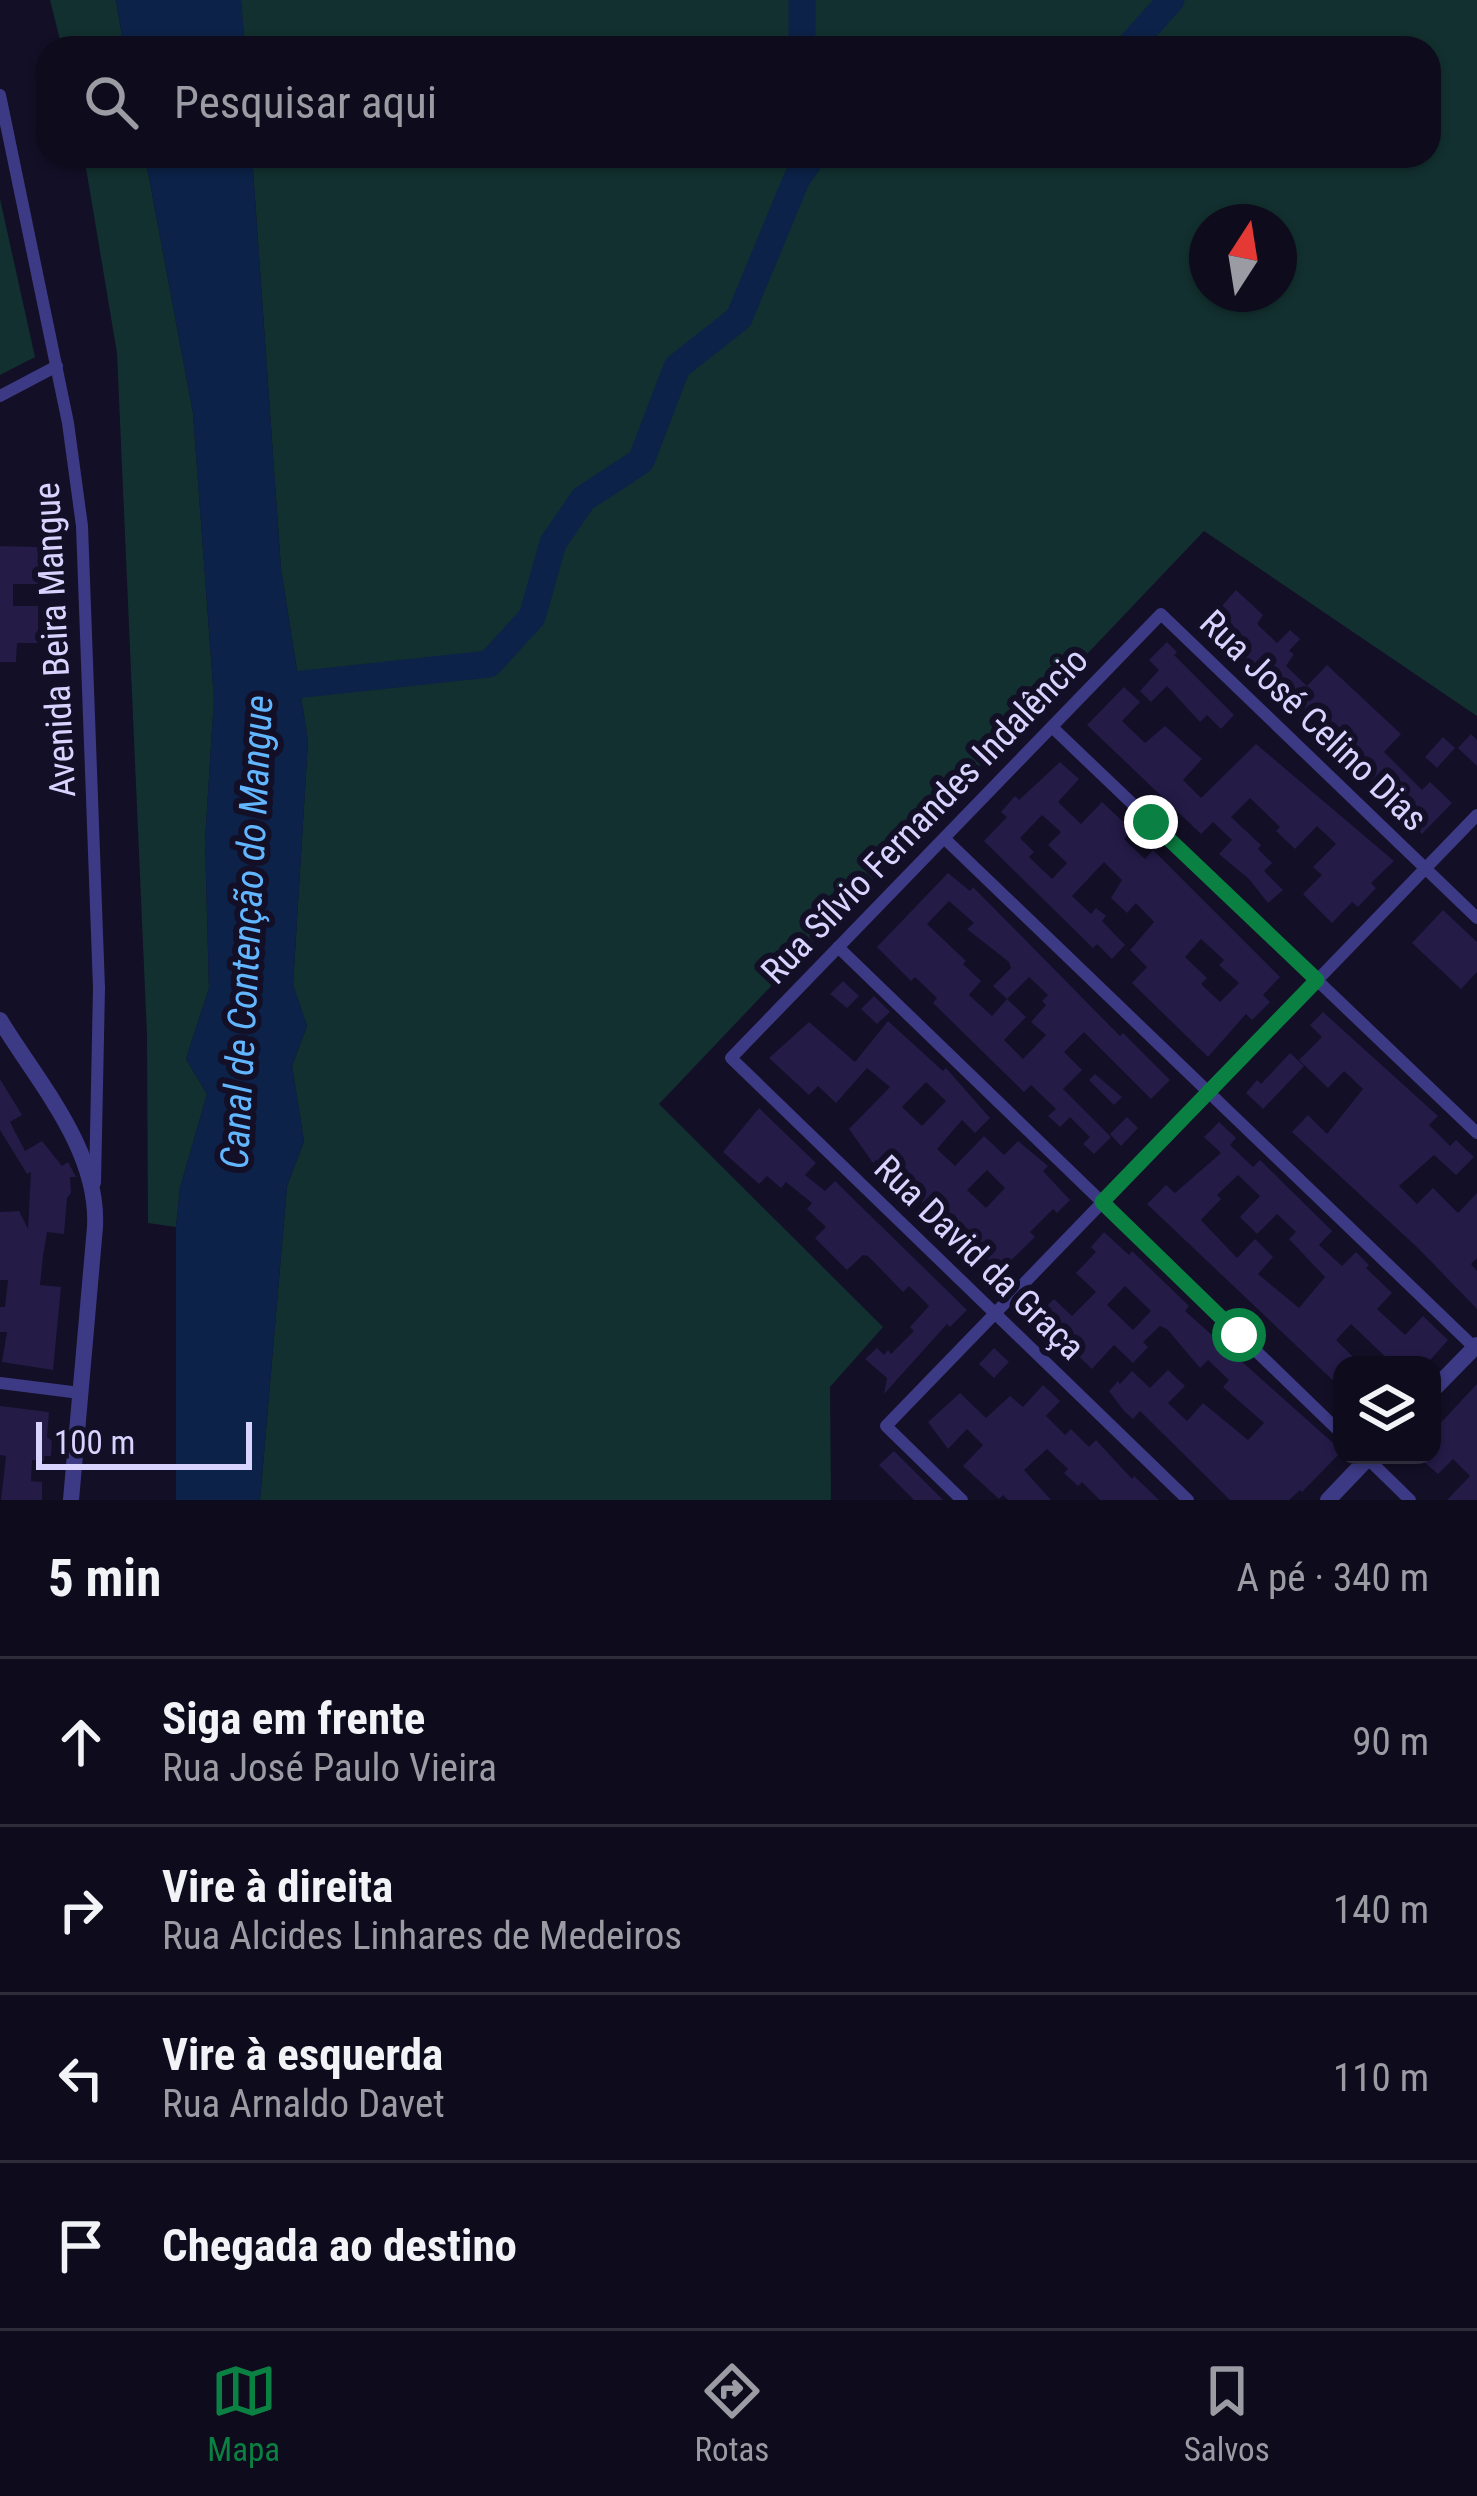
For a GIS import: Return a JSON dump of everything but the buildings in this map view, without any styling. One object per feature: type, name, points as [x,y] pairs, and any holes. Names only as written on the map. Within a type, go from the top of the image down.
[{"type":"street","name":"Avenida Beira Mangue","points":[[0,95],[76,473],[87,591],[100,1040],[95,1189]]},
{"type":"street","points":[[0,396],[57,366]]},
{"type":"street","name":"Rua Sílvio Fernandes Indalêncio","points":[[731,1058],[1160,614]]},
{"type":"street","name":"Rua José Celino Dias","points":[[1160,614],[1477,918]]},
{"type":"street","points":[[1052,727],[1477,1132]]},
{"type":"street","points":[[962,1500],[886,1426],[1477,815]]},
{"type":"street","points":[[944,838],[1476,1347],[1441,1382]]},
{"type":"street","points":[[838,947],[1333,1425]]},
{"type":"street","points":[[0,1020],[85,1157],[95,1189],[70,1500]]},
{"type":"street","name":"Rua David da Graça","points":[[731,1058],[1188,1500]]},
{"type":"street","points":[[0,1383],[80,1393]]},
{"type":"street","points":[[1328,1500],[1361,1464]]},
{"type":"street","points":[[1376,1464],[1411,1500]]},
{"type":"green space","points":[[50,0],[116,0],[122,36],[59,36]]},
{"type":"green space","points":[[241,0],[1477,0],[1477,716],[1204,531],[659,1104],[883,1327],[830,1387],[831,1500],[260,1500],[287,1186],[304,1141],[292,1066],[307,1026],[293,985],[308,741],[281,569],[253,168],[1441,168],[1441,36],[244,36]]},
{"type":"green space","points":[[86,168],[147,168],[193,413],[214,699],[205,841],[209,988],[186,1059],[207,1094],[180,1188],[176,1227],[148,1223],[147,1035],[117,353]]},
{"type":"green space","points":[[0,199],[35,357],[0,375]]},
{"type":"water","points":[[116,0],[241,0],[244,36],[122,36]]},
{"type":"water","name":"Canal de Contenção do Mangue","points":[[147,168],[253,168],[281,569],[308,741],[293,985],[307,1026],[292,1066],[304,1141],[287,1186],[260,1500],[176,1500],[176,1227],[180,1188],[207,1094],[186,1059],[209,988],[205,841],[214,699],[193,413]]},
{"type":"waterway","points":[[802,0],[802,36]]},
{"type":"waterway","points":[[1139,36],[1171,0]]},
{"type":"waterway","name":"Canal de Contenção do Mangue","points":[[267,688],[489,664],[532,617],[553,543],[583,499],[641,461],[677,367],[739,318],[804,168]]},
{"type":"route","points":[[1151,822],[1317,980],[1102,1202],[1239,1335]]}]
